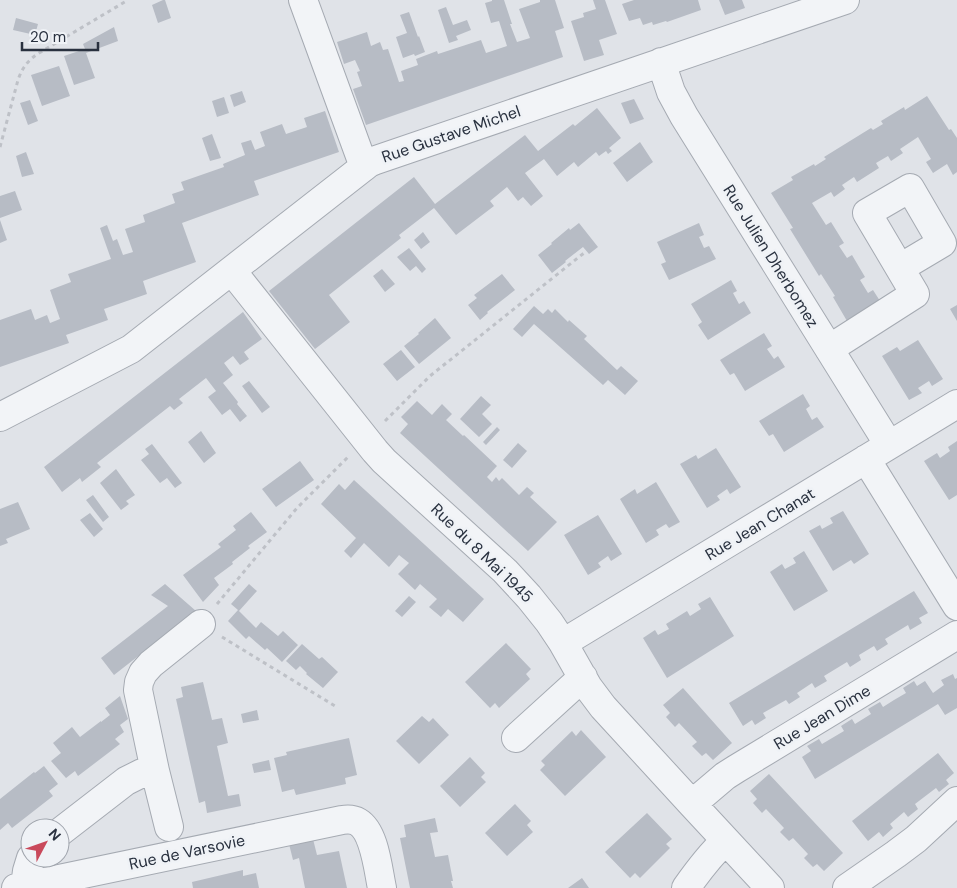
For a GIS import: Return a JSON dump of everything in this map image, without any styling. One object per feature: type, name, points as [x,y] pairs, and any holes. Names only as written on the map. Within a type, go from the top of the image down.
[{"type":"street","points":[[303,0],[364,167]]},
{"type":"street","name":"Rue Gustave Michel","points":[[0,417],[131,349],[364,167],[376,160],[845,0]]},
{"type":"street","name":"Rue Julien Dherbomez","points":[[661,62],[671,92],[680,110],[889,446]]},
{"type":"street","points":[[829,349],[915,294],[900,268]]},
{"type":"street","name":"Rue du 8 Mai 1945","points":[[232,271],[365,440],[384,461],[505,571],[540,610],[603,707],[770,888]]},
{"type":"street","name":"Rue Jean Chanat","points":[[563,643],[957,404]]},
{"type":"street","points":[[866,460],[957,606]]},
{"type":"street","points":[[169,827],[138,690],[139,682],[143,673],[151,664],[201,624]]},
{"type":"street","name":"Rue Jean Dime","points":[[692,804],[736,769],[957,635]]},
{"type":"street","points":[[516,738],[583,677]]},
{"type":"street","points":[[70,824],[126,781],[142,773],[155,770]]},
{"type":"street","points":[[847,888],[916,839],[957,801]]},
{"type":"street","name":"Rue de Varsovie","points":[[21,887],[350,819],[358,822],[369,834],[382,888]]},
{"type":"street","points":[[686,888],[709,857],[725,840]]},
{"type":"street","points":[[21,887],[28,868]]},
{"type":"path","points":[[0,147],[18,80],[25,64],[39,53],[128,0]]},
{"type":"path","points":[[335,706],[201,624],[297,508],[430,376],[584,253]]},
{"type":"building","points":[[165,0],[171,18],[158,23],[152,5]]},
{"type":"building","points":[[492,0],[504,0],[517,42],[530,38],[519,9],[540,2],[540,0],[555,0],[564,28],[555,31],[563,57],[366,125],[353,89],[362,86],[357,72],[360,71],[355,60],[344,64],[337,42],[367,32],[371,46],[380,42],[383,50],[388,49],[399,82],[404,81],[401,71],[418,65],[416,59],[437,51],[438,54],[481,40],[486,53],[507,46],[499,21],[491,23],[485,3]]},
{"type":"building","points":[[593,0],[605,0],[617,34],[599,40],[604,55],[584,61],[571,21],[584,17],[583,13],[596,9]]},
{"type":"building","points":[[634,0],[698,0],[701,10],[667,22],[653,25],[652,22],[643,25],[640,18],[629,21],[622,4]]},
{"type":"building","points":[[719,0],[742,0],[745,8],[725,15]]},
{"type":"building","points":[[446,7],[453,25],[467,20],[471,30],[456,36],[458,40],[449,43],[438,10]]},
{"type":"building","points":[[409,12],[425,52],[403,58],[396,37],[407,33],[400,15]]},
{"type":"building","points":[[16,18],[38,24],[35,35],[13,30]]},
{"type":"building","points":[[114,27],[118,41],[86,53],[95,78],[74,85],[64,56],[85,49],[83,44]]},
{"type":"building","points":[[59,66],[70,96],[42,106],[31,75]]},
{"type":"building","points":[[242,91],[246,102],[234,107],[230,95]]},
{"type":"building","points":[[927,96],[949,130],[951,129],[957,138],[957,172],[953,175],[947,164],[933,173],[926,162],[931,159],[918,137],[900,149],[903,153],[891,161],[888,156],[876,163],[879,168],[857,182],[854,177],[842,185],[845,189],[834,197],[831,192],[812,203],[826,225],[831,222],[844,243],[839,246],[847,258],[852,255],[865,277],[860,280],[868,293],[873,290],[880,301],[847,321],[833,297],[835,296],[821,274],[819,276],[790,229],[793,228],[771,193],[793,180],[791,177],[814,164],[815,166],[826,159],[824,157],[871,128],[873,130],[883,124],[881,121],[904,107],[905,110]]},
{"type":"building","points":[[224,97],[229,113],[217,117],[212,101]]},
{"type":"building","points":[[634,99],[644,119],[630,124],[621,103]]},
{"type":"building","points":[[30,100],[38,121],[28,125],[20,103]]},
{"type":"building","points":[[597,108],[621,138],[609,148],[612,151],[608,154],[606,151],[599,156],[596,152],[578,167],[574,162],[557,176],[544,159],[525,173],[543,196],[531,206],[523,197],[518,201],[507,187],[490,201],[494,206],[456,235],[434,208],[399,235],[401,238],[329,295],[350,322],[315,349],[269,291],[414,177],[435,204],[525,135],[538,151],[573,124],[575,126]]},
{"type":"building","points":[[325,111],[339,152],[254,181],[259,195],[182,223],[196,262],[143,281],[147,294],[104,309],[108,320],[66,335],[69,343],[0,367],[0,320],[31,309],[35,320],[47,315],[50,323],[60,319],[50,290],[71,282],[68,274],[111,259],[100,228],[107,225],[113,241],[117,239],[123,255],[133,252],[125,229],[145,222],[143,215],[175,203],[172,194],[184,190],[181,182],[224,167],[223,164],[245,155],[241,143],[251,140],[255,150],[265,146],[260,132],[282,124],[286,134],[307,127],[304,118]]},
{"type":"building","points":[[212,134],[221,158],[210,161],[202,138]]},
{"type":"building","points":[[640,142],[653,162],[627,182],[613,163]]},
{"type":"building","points":[[26,152],[34,174],[22,177],[16,156]]},
{"type":"building","points":[[15,191],[22,210],[0,218],[0,196]]},
{"type":"building","points":[[0,220],[7,240],[0,243]]},
{"type":"building","points":[[579,223],[598,247],[589,254],[583,247],[552,273],[538,255],[569,228],[570,230]]},
{"type":"building","points":[[699,223],[704,235],[699,237],[704,248],[709,246],[716,259],[669,280],[661,264],[666,262],[657,242]]},
{"type":"building","points":[[423,232],[430,242],[421,249],[414,240]]},
{"type":"building","points":[[409,248],[426,269],[422,273],[416,266],[410,271],[397,257]]},
{"type":"building","points":[[382,269],[395,284],[385,292],[373,276]]},
{"type":"building","points":[[502,274],[515,290],[487,312],[480,320],[468,305],[477,298],[474,295]]},
{"type":"building","points":[[731,280],[737,291],[733,293],[739,304],[744,301],[751,313],[708,340],[698,325],[702,322],[691,304]]},
{"type":"building","points":[[957,305],[957,321],[950,309]]},
{"type":"building","points":[[534,306],[543,314],[548,309],[552,313],[555,309],[568,322],[569,320],[587,336],[584,339],[617,370],[621,366],[638,381],[625,395],[608,380],[603,385],[534,324],[522,337],[513,329]]},
{"type":"building","points":[[243,312],[262,339],[244,352],[249,359],[240,365],[233,356],[224,363],[233,375],[223,383],[247,416],[240,422],[230,409],[222,415],[208,397],[216,391],[206,378],[179,399],[183,403],[174,410],[170,406],[97,463],[101,467],[82,482],[80,478],[62,492],[44,467]]},
{"type":"building","points":[[435,318],[451,338],[419,364],[404,346]]},
{"type":"building","points":[[764,333],[772,346],[767,349],[774,359],[778,356],[785,367],[745,391],[734,373],[730,375],[720,360]]},
{"type":"building","points":[[918,340],[943,379],[932,386],[929,381],[918,388],[922,393],[909,400],[882,356],[897,347],[900,351]]},
{"type":"building","points":[[401,350],[415,367],[397,381],[383,364]]},
{"type":"building","points":[[249,381],[270,407],[262,413],[242,386]]},
{"type":"building","points":[[803,394],[810,406],[806,409],[812,420],[817,417],[824,427],[784,452],[773,434],[769,436],[759,421]]},
{"type":"building","points":[[481,396],[491,405],[482,414],[492,424],[479,437],[460,419]]},
{"type":"building","points":[[417,401],[432,415],[442,404],[452,414],[446,420],[497,466],[487,477],[492,482],[496,477],[499,481],[502,478],[519,495],[527,487],[534,493],[530,497],[557,522],[528,551],[400,433],[408,424],[401,417]]},
{"type":"building","points":[[497,427],[500,430],[486,445],[483,442]]},
{"type":"building","points":[[201,431],[216,453],[204,463],[188,442]]},
{"type":"building","points":[[957,441],[957,495],[949,500],[924,461],[937,453],[940,458],[950,451],[948,447]]},
{"type":"building","points":[[518,443],[527,451],[512,468],[503,460]]},
{"type":"building","points":[[152,444],[182,483],[175,488],[167,478],[160,483],[141,460],[149,454],[145,449]]},
{"type":"building","points":[[716,448],[741,487],[730,494],[727,489],[717,496],[720,500],[707,508],[680,464],[696,455],[698,459]]},
{"type":"building","points":[[300,461],[314,480],[276,507],[262,489]]},
{"type":"building","points":[[116,469],[135,495],[126,501],[129,504],[121,510],[100,483]]},
{"type":"building","points":[[354,480],[484,599],[463,622],[448,609],[441,617],[429,607],[437,599],[420,584],[415,590],[398,574],[409,563],[399,555],[389,567],[364,543],[351,558],[344,551],[356,538],[321,504],[339,484],[345,490]]},
{"type":"building","points":[[656,482],[680,522],[669,528],[666,524],[656,530],[659,535],[646,543],[620,499],[635,489],[637,494]]},
{"type":"building","points":[[93,495],[109,517],[103,522],[86,500]]},
{"type":"building","points":[[18,502],[30,529],[6,539],[8,543],[0,546],[0,509]]},
{"type":"building","points":[[843,511],[869,554],[854,564],[851,560],[833,571],[809,531],[820,525],[822,529],[833,523],[830,518]]},
{"type":"building","points":[[251,512],[267,532],[248,546],[250,548],[232,562],[233,564],[214,578],[219,585],[203,602],[183,575],[221,547],[218,544],[236,530],[233,526]]},
{"type":"building","points":[[90,513],[103,529],[94,537],[80,520]]},
{"type":"building","points":[[598,515],[622,554],[611,561],[608,556],[598,563],[601,567],[588,575],[564,535]]},
{"type":"building","points":[[804,551],[828,591],[794,611],[770,572],[782,564],[785,569],[796,563],[793,558]]},
{"type":"building","points":[[165,584],[196,611],[114,675],[101,658],[168,606],[151,595]]},
{"type":"building","points":[[249,584],[257,591],[239,611],[256,628],[261,622],[278,636],[283,631],[298,645],[282,662],[267,648],[265,650],[249,636],[246,639],[228,621],[238,610],[231,604]]},
{"type":"building","points":[[914,591],[928,613],[919,618],[922,623],[910,630],[908,625],[885,639],[888,644],[877,651],[874,646],[859,655],[861,660],[850,667],[847,662],[824,676],[827,681],[815,688],[812,683],[797,693],[800,697],[789,704],[786,700],[763,713],[766,718],[755,725],[752,720],[743,726],[729,703]]},
{"type":"building","points":[[409,596],[416,602],[402,617],[395,611]]},
{"type":"building","points":[[710,597],[734,636],[667,678],[643,638],[655,630],[658,635],[669,629],[666,624],[687,611],[690,616],[701,609],[698,604]]},
{"type":"building","points":[[506,643],[531,669],[526,674],[530,679],[499,708],[495,703],[490,708],[465,682]]},
{"type":"building","points":[[302,644],[319,659],[322,657],[338,672],[323,688],[306,674],[300,666],[296,670],[286,661]]},
{"type":"building","points":[[953,674],[955,679],[957,678],[957,708],[945,715],[938,704],[815,779],[802,757],[811,751],[807,746],[819,739],[822,744],[844,731],[841,726],[852,719],[855,724],[871,714],[868,709],[880,702],[883,707],[906,693],[903,688],[914,681],[917,686],[925,681],[933,693],[944,685],[941,680]]},
{"type":"building","points":[[203,682],[212,720],[222,718],[228,743],[217,746],[228,796],[239,794],[241,806],[207,813],[205,801],[199,803],[176,699],[183,697],[181,687]]},
{"type":"building","points":[[683,688],[732,743],[713,760],[706,753],[702,756],[692,746],[697,742],[679,723],[675,727],[666,717],[670,713],[663,705]]},
{"type":"building","points":[[120,696],[128,719],[120,725],[124,732],[115,739],[120,744],[78,776],[75,771],[66,778],[51,761],[61,753],[53,743],[72,727],[80,737],[110,715],[105,708]]},
{"type":"building","points":[[257,710],[259,720],[243,723],[241,714]]},
{"type":"building","points":[[422,716],[429,722],[433,718],[449,735],[419,764],[396,741]]},
{"type":"building","points":[[581,730],[606,757],[565,796],[540,770],[545,765],[541,761],[572,731],[576,736]]},
{"type":"building","points":[[349,738],[357,775],[345,778],[346,784],[296,795],[294,789],[282,792],[274,758],[287,755],[286,752]]},
{"type":"building","points":[[938,753],[954,773],[946,780],[949,784],[939,792],[936,788],[915,804],[918,809],[908,817],[904,812],[890,824],[893,828],[883,837],[879,832],[868,841],[852,821]]},
{"type":"building","points":[[470,757],[485,773],[481,777],[486,782],[460,807],[440,786]]},
{"type":"building","points":[[269,760],[271,770],[254,773],[252,764]]},
{"type":"building","points":[[44,766],[58,784],[49,791],[53,796],[25,818],[20,818],[20,822],[12,828],[8,823],[0,830],[0,799]]},
{"type":"building","points":[[769,774],[843,853],[824,871],[817,864],[813,867],[804,858],[808,854],[793,838],[789,841],[780,832],[784,828],[766,809],[762,813],[753,803],[757,799],[750,791]]},
{"type":"building","points":[[515,804],[531,821],[527,825],[533,832],[507,856],[485,833]]},
{"type":"building","points":[[647,813],[672,839],[666,844],[670,848],[640,878],[635,873],[630,878],[605,852]]},
{"type":"building","points":[[435,818],[438,832],[430,833],[435,857],[448,855],[453,888],[410,888],[400,838],[406,837],[404,825]]},
{"type":"building","points":[[313,839],[317,855],[339,851],[347,888],[305,888],[299,858],[293,860],[289,844]]},
{"type":"building","points":[[243,870],[243,876],[256,873],[259,888],[193,888],[192,882]]},
{"type":"building","points":[[582,878],[589,888],[568,888]]}]
